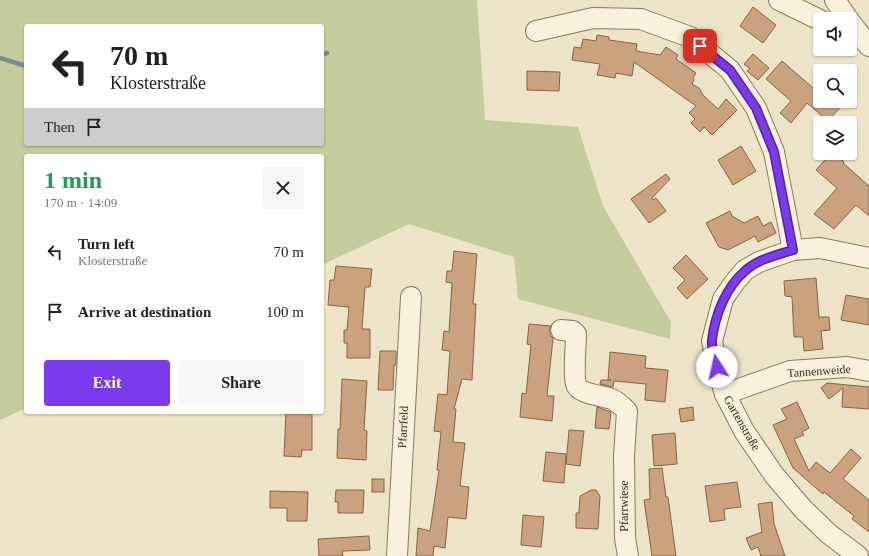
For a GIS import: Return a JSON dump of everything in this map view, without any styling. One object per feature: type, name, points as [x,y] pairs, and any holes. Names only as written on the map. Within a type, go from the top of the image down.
[{"type":"street","points":[[779,0],[813,17]]},
{"type":"street","points":[[835,0],[843,12]]},
{"type":"street","points":[[536,30],[594,18],[640,19],[690,37],[730,70],[756,108],[774,152],[793,250]]},
{"type":"street","points":[[857,31],[869,46]]},
{"type":"street","name":"Gartenstraße","points":[[858,556],[829,534],[803,509],[774,475],[744,432],[725,394],[717,367],[712,341],[723,299],[745,270],[759,262],[793,250],[820,248],[869,258]]},
{"type":"street","name":"Pfarrfeld","points":[[397,556],[411,297]]},
{"type":"street","name":"Pfarrwiese","points":[[561,330],[573,331],[576,334],[575,374],[578,389],[595,396],[612,399],[627,411],[624,456],[624,538],[628,556]]},
{"type":"street","name":"Tannenweide","points":[[725,394],[790,371],[847,367],[869,371]]},
{"type":"green space","points":[[0,0],[477,0],[485,120],[578,127],[603,206],[671,322],[670,339],[518,299],[514,257],[409,224],[324,264],[324,154],[24,154],[24,409],[0,420]]},
{"type":"building","points":[[753,7],[776,25],[763,43],[740,26]]},
{"type":"building","points":[[597,35],[609,37],[609,40],[637,44],[636,51],[660,55],[666,47],[678,55],[676,59],[696,73],[692,84],[699,88],[703,95],[718,109],[726,99],[737,110],[712,135],[704,127],[700,132],[691,123],[695,119],[689,113],[696,106],[634,62],[632,76],[616,73],[615,78],[597,75],[600,64],[572,60],[574,47],[581,48],[583,39],[596,41]]},
{"type":"building","points":[[753,54],[769,68],[758,80],[747,71],[750,69],[744,64]]},
{"type":"building","points":[[782,61],[813,88],[813,108],[840,108],[832,116],[822,116],[807,103],[791,123],[780,113],[791,101],[766,79]]},
{"type":"building","points":[[527,71],[560,72],[559,91],[527,90]]},
{"type":"building","points":[[741,146],[756,171],[733,185],[718,160]]},
{"type":"building","points":[[825,160],[842,160],[844,162],[843,163],[869,186],[869,216],[856,205],[834,229],[814,214],[837,188],[816,170]]},
{"type":"building","points":[[666,174],[670,179],[652,198],[653,200],[656,198],[666,211],[649,223],[631,199]]},
{"type":"building","points":[[730,211],[732,216],[744,223],[758,216],[763,226],[771,222],[776,233],[758,242],[755,236],[728,250],[719,247],[706,223]]},
{"type":"building","points":[[454,251],[477,254],[473,304],[476,304],[472,380],[462,379],[454,409],[456,409],[453,442],[465,443],[460,486],[469,487],[466,519],[448,517],[445,548],[434,546],[433,556],[416,556],[418,528],[430,531],[439,470],[437,470],[441,432],[434,431],[438,394],[447,395],[450,351],[442,350],[444,331],[449,332],[452,283],[446,282],[447,271],[452,271]]},
{"type":"building","points":[[686,255],[708,279],[687,299],[677,288],[685,280],[673,268]]},
{"type":"building","points":[[336,266],[372,269],[370,287],[365,287],[362,329],[370,329],[370,358],[347,358],[347,343],[344,343],[344,330],[347,330],[349,307],[328,305],[330,280],[334,280]]},
{"type":"building","points":[[816,278],[819,317],[829,317],[830,330],[821,331],[823,349],[804,351],[803,337],[794,337],[792,297],[785,296],[784,281]]},
{"type":"building","points":[[846,295],[869,299],[869,325],[841,320]]},
{"type":"building","points":[[529,324],[551,326],[550,335],[553,338],[547,396],[554,396],[552,421],[520,417],[522,393],[526,394],[531,345],[527,344]]},
{"type":"building","points":[[380,351],[396,351],[393,390],[378,390]]},
{"type":"building","points":[[610,352],[646,356],[645,368],[668,370],[665,402],[645,400],[646,384],[614,381],[613,387],[600,384],[601,380],[608,380]]},
{"type":"building","points":[[342,379],[367,381],[364,430],[367,431],[366,460],[337,458]]},
{"type":"building","points":[[827,383],[869,387],[869,409],[842,407],[843,388],[829,399],[821,388]]},
{"type":"building","points":[[797,402],[809,428],[802,432],[804,435],[794,439],[809,471],[816,462],[830,473],[851,449],[861,458],[843,479],[869,500],[869,532],[852,519],[854,516],[824,492],[823,494],[793,468],[773,425],[787,419],[781,409]]},
{"type":"building","points":[[597,407],[611,412],[609,429],[595,428]]},
{"type":"building","points":[[693,407],[694,420],[681,422],[679,409]]},
{"type":"building","points":[[286,414],[312,414],[312,450],[302,450],[301,457],[284,456]]},
{"type":"building","points":[[569,430],[584,431],[580,466],[566,464]]},
{"type":"building","points":[[675,433],[677,464],[654,466],[652,435]]},
{"type":"building","points":[[546,452],[566,454],[564,483],[543,481]]},
{"type":"building","points":[[662,468],[666,497],[668,497],[676,556],[652,556],[644,500],[650,499],[649,469]]},
{"type":"building","points":[[372,479],[384,479],[384,492],[372,492]]},
{"type":"building","points":[[737,482],[741,507],[724,509],[725,520],[710,522],[705,486]]},
{"type":"building","points":[[336,490],[364,490],[363,513],[338,513],[338,502],[335,502]]},
{"type":"building","points":[[591,490],[596,490],[600,496],[598,529],[576,528],[576,513],[579,513],[580,496]]},
{"type":"building","points":[[270,491],[308,492],[307,521],[287,521],[287,508],[270,508]]},
{"type":"building","points":[[772,502],[774,524],[785,556],[761,556],[758,547],[751,550],[746,538],[762,532],[758,504]]},
{"type":"building","points":[[523,515],[544,517],[541,547],[521,545]]},
{"type":"building","points":[[369,536],[370,550],[342,551],[343,556],[319,556],[318,539]]},
{"type":"waterway","points":[[0,58],[24,65]]},
{"type":"route","points":[[700,46],[730,70],[756,108],[774,152],[793,250],[773,256],[745,270],[723,299],[712,341],[717,367]]}]
